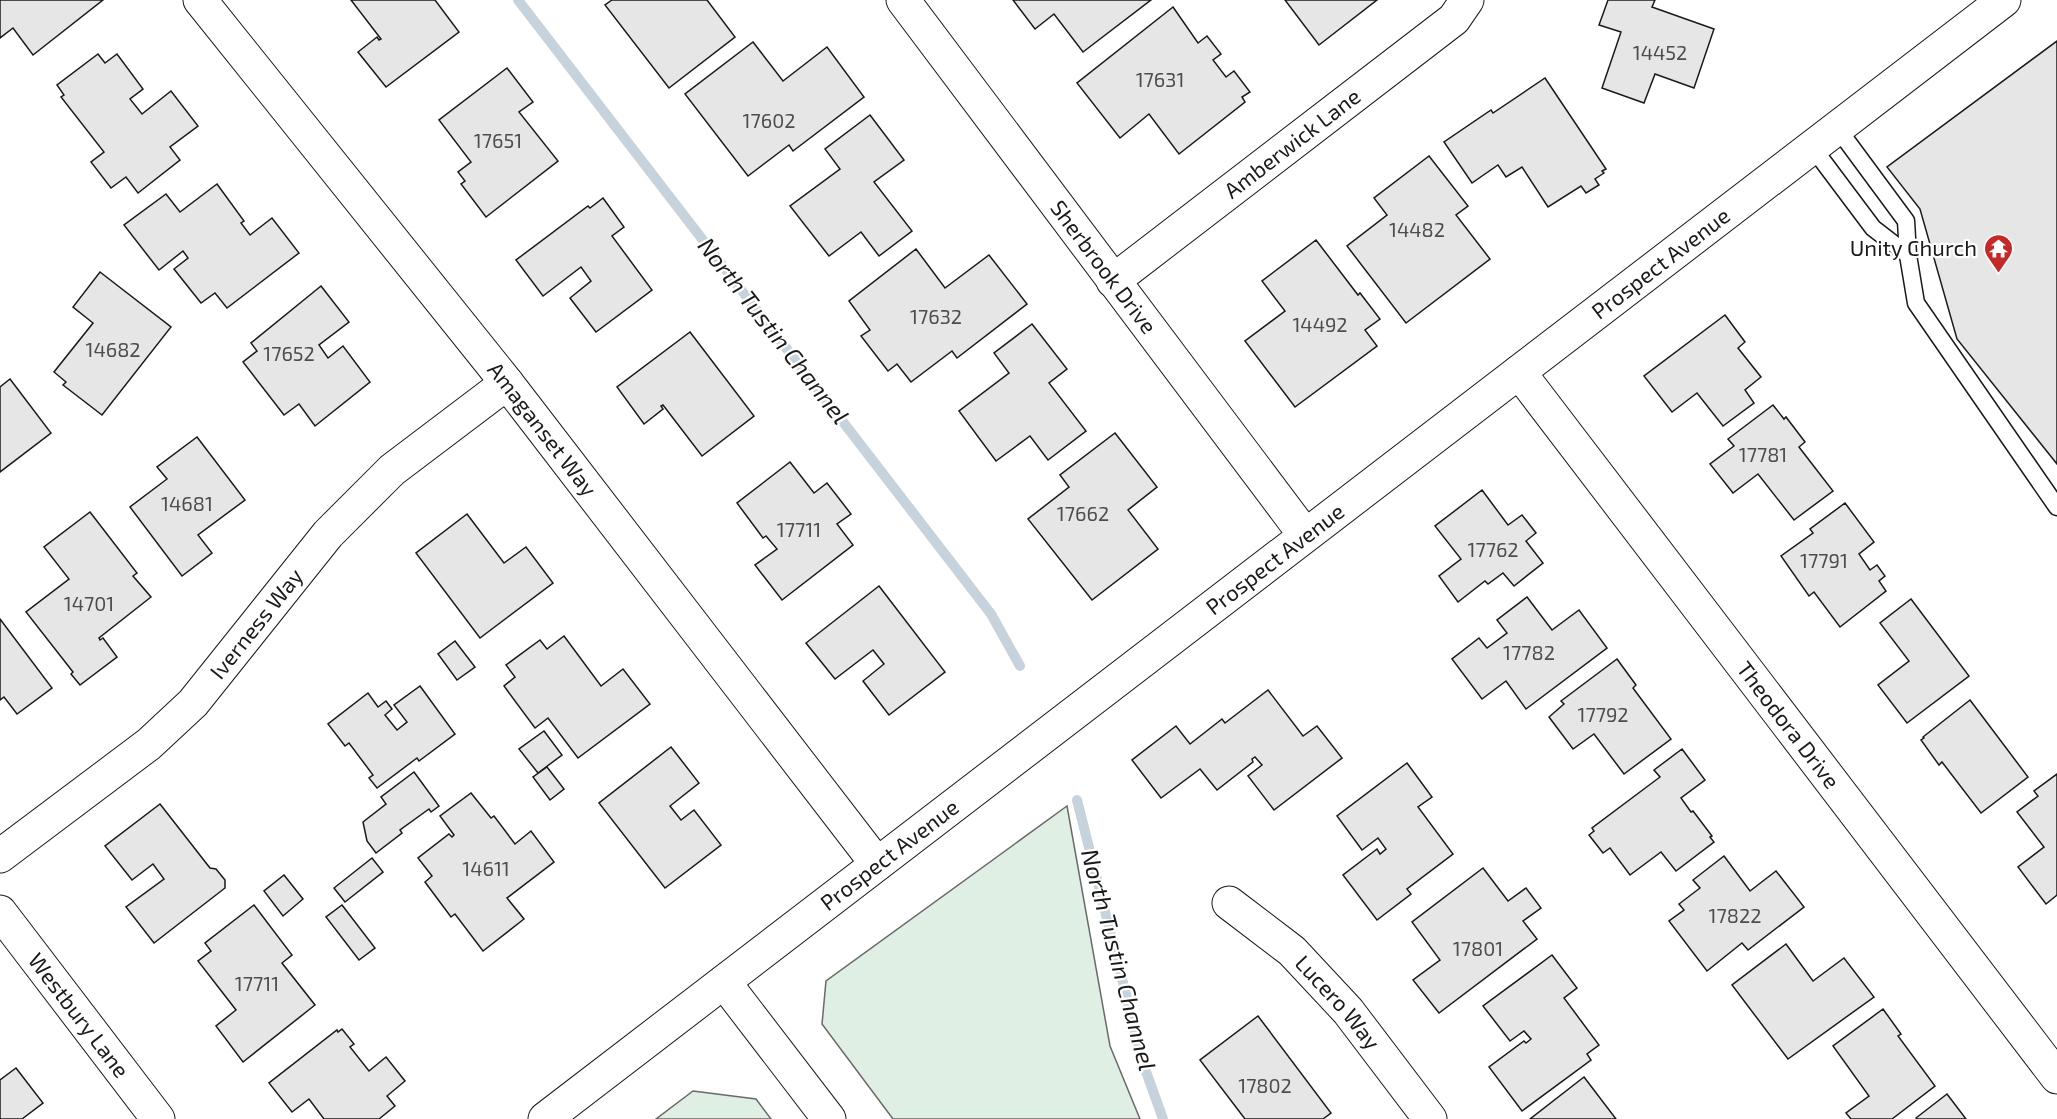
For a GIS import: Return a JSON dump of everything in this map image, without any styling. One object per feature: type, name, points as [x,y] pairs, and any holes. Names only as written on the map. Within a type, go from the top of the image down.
[{"type":"street","name":"Amaganset Way","points":[[200,0],[507,383],[877,864]]},
{"type":"street","name":"Sherbrook Drive","points":[[903,0],[1305,536]]},
{"type":"street","name":"Amberwick Lane","points":[[1113,281],[1454,19],[1467,0]]},
{"type":"street","name":"Prospect Avenue","points":[[545,1119],[2004,0]]},
{"type":"street","name":"Theodora Drive","points":[[1519,372],[2057,1077]]},
{"type":"street","name":"Iverness Way","points":[[0,856],[149,744],[193,703],[328,534],[392,470],[507,383]]},
{"type":"street","name":"Lucero Way","points":[[1229,903],[1300,959],[1348,1011],[1430,1119]]},
{"type":"street","name":"Westbury Lane","points":[[0,912],[158,1119]]},
{"type":"street","points":[[724,982],[829,1119]]},
{"type":"lane","points":[[1825,138],[1873,228],[1908,255]]},
{"type":"lane","points":[[1825,138],[1906,221],[1908,255],[1916,303],[2057,507]]},
{"type":"green space","points":[[1067,806],[1110,1046],[1140,1119],[893,1119],[822,1024],[826,981]]},
{"type":"green space","points":[[693,1091],[756,1099],[771,1119],[656,1119]]},
{"type":"building","points":[[0,0],[103,0],[33,55],[13,28],[0,38]]},
{"type":"building","points":[[351,0],[435,0],[459,32],[386,87],[358,52],[377,37],[381,39]]},
{"type":"building","points":[[612,0],[707,0],[735,37],[669,88],[605,5]]},
{"type":"building","points":[[1013,0],[1151,0],[1083,52],[1054,14],[1035,29]]},
{"type":"building","points":[[1285,0],[1377,0],[1319,45]]},
{"type":"building","points":[[1608,0],[1655,0],[1652,7],[1714,29],[1694,88],[1655,74],[1644,103],[1602,88],[1621,32],[1599,25]]},
{"type":"building","points":[[1173,7],[1198,43],[1207,36],[1221,54],[1213,60],[1226,77],[1234,71],[1250,92],[1242,97],[1245,102],[1179,154],[1149,114],[1120,138],[1077,83]]},
{"type":"building","name":"Unity Church","points":[[2057,41],[2057,464],[1957,339],[1920,209],[1887,167]]},
{"type":"building","points":[[753,42],[783,81],[827,47],[864,97],[793,151],[789,145],[748,176],[685,94]]},
{"type":"building","points":[[98,54],[105,63],[117,54],[143,89],[130,99],[142,114],[171,91],[198,126],[170,147],[180,160],[138,193],[126,177],[111,188],[91,162],[104,152],[61,97],[64,95],[57,85]]},
{"type":"building","points":[[507,68],[533,102],[519,112],[558,161],[486,217],[461,184],[465,181],[458,172],[471,162],[439,120]]},
{"type":"building","points":[[1545,78],[1606,169],[1595,179],[1599,185],[1586,193],[1581,186],[1548,207],[1522,167],[1506,177],[1498,165],[1472,183],[1444,142],[1491,110],[1493,113]]},
{"type":"building","points":[[870,115],[904,160],[874,182],[912,231],[879,256],[861,232],[829,256],[790,206],[840,169],[825,149]]},
{"type":"building","points":[[1429,156],[1468,206],[1456,215],[1490,259],[1406,323],[1347,246],[1387,215],[1374,198]]},
{"type":"building","points":[[217,184],[244,221],[241,223],[250,235],[272,218],[299,253],[227,308],[215,293],[201,303],[174,269],[188,258],[183,251],[159,270],[124,225],[166,194],[180,212]]},
{"type":"building","points":[[603,198],[624,227],[612,236],[652,290],[596,332],[570,298],[591,281],[581,267],[543,296],[516,260],[588,206],[590,208]]},
{"type":"building","points":[[1316,240],[1358,295],[1360,293],[1380,319],[1365,330],[1377,346],[1295,407],[1245,341],[1285,311],[1262,281]]},
{"type":"building","points":[[916,249],[945,288],[989,255],[1027,304],[957,358],[952,351],[911,382],[897,364],[888,371],[861,336],[870,330],[849,301]]},
{"type":"building","points":[[100,272],[171,327],[102,415],[63,385],[66,382],[54,372],[93,323],[73,307]]},
{"type":"building","points":[[321,286],[349,322],[319,345],[328,358],[343,346],[370,382],[315,426],[299,404],[284,415],[243,362],[257,351],[251,343]]},
{"type":"building","points":[[1725,315],[1745,342],[1738,348],[1761,377],[1745,390],[1754,403],[1723,426],[1697,393],[1672,412],[1644,376]]},
{"type":"building","points":[[1032,324],[1067,369],[1049,383],[1086,431],[1048,460],[1030,436],[996,461],[959,411],[1009,373],[994,353]]},
{"type":"building","points":[[690,332],[754,416],[702,456],[663,405],[661,406],[663,409],[644,424],[617,387]]},
{"type":"building","points":[[10,379],[51,433],[0,472],[0,387]]},
{"type":"building","points":[[1773,405],[1784,419],[1786,417],[1805,442],[1799,447],[1833,491],[1794,520],[1758,474],[1733,493],[1710,464],[1734,446],[1728,439]]},
{"type":"building","points":[[1115,433],[1157,487],[1128,510],[1158,549],[1092,600],[1028,519],[1069,487],[1060,475]]},
{"type":"building","points":[[197,437],[245,500],[198,535],[212,553],[182,576],[130,507],[167,479],[157,467]]},
{"type":"building","points":[[790,462],[814,493],[827,483],[851,514],[837,524],[853,545],[782,600],[755,565],[777,549],[766,536],[763,538],[737,503]]},
{"type":"building","points":[[1482,490],[1508,525],[1522,515],[1536,533],[1526,541],[1543,563],[1514,586],[1503,573],[1488,584],[1485,581],[1458,602],[1439,576],[1461,559],[1435,526]]},
{"type":"building","points":[[1845,503],[1874,542],[1859,554],[1870,570],[1877,565],[1885,576],[1879,581],[1886,591],[1840,627],[1814,592],[1809,596],[1781,556],[1813,533],[1810,529]]},
{"type":"building","points":[[90,512],[137,573],[133,576],[151,597],[99,638],[100,640],[103,638],[117,657],[80,685],[71,674],[73,672],[26,612],[69,579],[44,547]]},
{"type":"building","points":[[467,514],[504,563],[526,547],[553,583],[480,638],[416,553]]},
{"type":"building","points":[[879,586],[945,672],[889,715],[863,681],[884,664],[873,650],[835,679],[806,643]]},
{"type":"building","points":[[1527,597],[1552,630],[1579,610],[1607,648],[1526,709],[1506,681],[1482,699],[1452,659],[1479,638],[1487,648],[1507,633],[1497,620]]},
{"type":"building","points":[[1911,599],[1969,676],[1907,723],[1878,685],[1909,661],[1880,623]]},
{"type":"building","points":[[0,619],[52,688],[17,714],[4,697],[0,700]]},
{"type":"building","points":[[564,636],[601,686],[623,669],[650,704],[578,758],[548,718],[535,728],[504,686],[515,677],[506,665],[540,640],[547,649]]},
{"type":"building","points":[[455,641],[475,667],[457,680],[438,654]]},
{"type":"building","points":[[1617,659],[1636,685],[1633,688],[1671,739],[1624,774],[1594,734],[1573,749],[1549,717],[1564,704],[1561,701]]},
{"type":"building","points":[[420,686],[455,734],[419,761],[417,758],[377,788],[369,778],[373,775],[349,743],[345,746],[328,724],[368,693],[378,707],[386,701],[392,709],[385,715],[397,730],[407,722],[394,705]]},
{"type":"building","points":[[1268,690],[1303,736],[1317,726],[1342,758],[1274,810],[1248,776],[1262,765],[1255,757],[1252,759],[1253,762],[1217,790],[1200,769],[1161,798],[1132,760],[1176,726],[1190,744],[1222,719],[1225,723]]},
{"type":"building","points":[[1970,700],[2028,777],[1981,813],[1942,762],[1939,765],[1921,740]]},
{"type":"building","points":[[544,731],[562,755],[538,773],[519,749]]},
{"type":"building","points":[[671,747],[699,783],[670,806],[681,820],[694,810],[721,845],[665,888],[599,803]]},
{"type":"building","points":[[1682,749],[1705,780],[1681,798],[1712,836],[1710,837],[1714,842],[1676,871],[1661,852],[1630,875],[1610,848],[1603,853],[1589,835],[1594,831],[1592,828],[1660,777],[1654,770]]},
{"type":"building","points":[[1407,763],[1432,797],[1418,807],[1453,854],[1407,889],[1411,894],[1377,920],[1343,875],[1377,849],[1380,854],[1386,849],[1378,838],[1362,850],[1337,816]]},
{"type":"building","points":[[547,767],[564,789],[550,800],[533,777]]},
{"type":"building","points":[[414,772],[439,806],[431,812],[429,809],[400,830],[402,833],[376,853],[367,841],[363,822],[386,804],[381,797]]},
{"type":"building","points":[[2057,774],[2057,895],[2046,904],[2018,867],[2044,847],[2017,812],[2038,796],[2034,791]]},
{"type":"building","points":[[471,793],[491,818],[494,816],[515,844],[531,831],[554,862],[507,898],[524,919],[483,951],[455,914],[451,917],[425,882],[432,876],[418,858],[449,834],[452,837],[454,835],[440,816]]},
{"type":"building","points":[[160,804],[210,868],[216,869],[225,880],[225,888],[154,943],[126,907],[164,879],[153,864],[132,880],[105,846]]},
{"type":"building","points":[[1724,856],[1750,891],[1776,871],[1804,907],[1748,950],[1742,943],[1707,971],[1669,921],[1684,910],[1679,904],[1700,888],[1693,880]]},
{"type":"building","points":[[372,858],[383,872],[345,902],[334,888]]},
{"type":"building","points":[[1483,868],[1508,901],[1526,888],[1541,908],[1523,921],[1537,939],[1439,1013],[1413,980],[1440,960],[1412,922]]},
{"type":"building","points":[[284,875],[303,899],[283,916],[264,891]]},
{"type":"building","points":[[254,905],[292,955],[282,963],[315,1005],[243,1062],[216,1026],[236,1010],[198,961],[211,951],[205,943]]},
{"type":"building","points":[[342,905],[375,948],[359,960],[326,917]]},
{"type":"building","points":[[1786,944],[1813,981],[1844,958],[1874,997],[1788,1059],[1732,985]]},
{"type":"building","points":[[1552,955],[1577,988],[1564,998],[1599,1045],[1587,1054],[1591,1060],[1522,1111],[1489,1067],[1524,1041],[1526,1043],[1531,1039],[1524,1031],[1510,1041],[1483,1006]]},
{"type":"building","points":[[1883,1009],[1901,1034],[1898,1036],[1935,1086],[1892,1119],[1851,1119],[1846,1113],[1869,1096],[1833,1046]]},
{"type":"building","points":[[1258,1016],[1331,1113],[1323,1119],[1245,1119],[1200,1060]]},
{"type":"building","points":[[342,1029],[354,1044],[350,1047],[369,1071],[386,1057],[405,1081],[387,1096],[395,1106],[379,1119],[324,1119],[309,1099],[292,1112],[269,1083],[337,1030],[338,1032]]},
{"type":"building","points":[[16,1068],[43,1103],[22,1119],[0,1119],[0,1080]]},
{"type":"building","points":[[1584,1077],[1616,1119],[1530,1119]]},
{"type":"building","points":[[1947,1094],[1966,1119],[1916,1118]]},
{"type":"waterway","name":"North Tustin Channel","points":[[518,0],[991,614],[1020,666]]},
{"type":"waterway","name":"North Tustin Channel","points":[[1077,800],[1144,1066],[1163,1119]]},
{"type":"place","name":"Unity Church","points":[[1998,274]]}]
